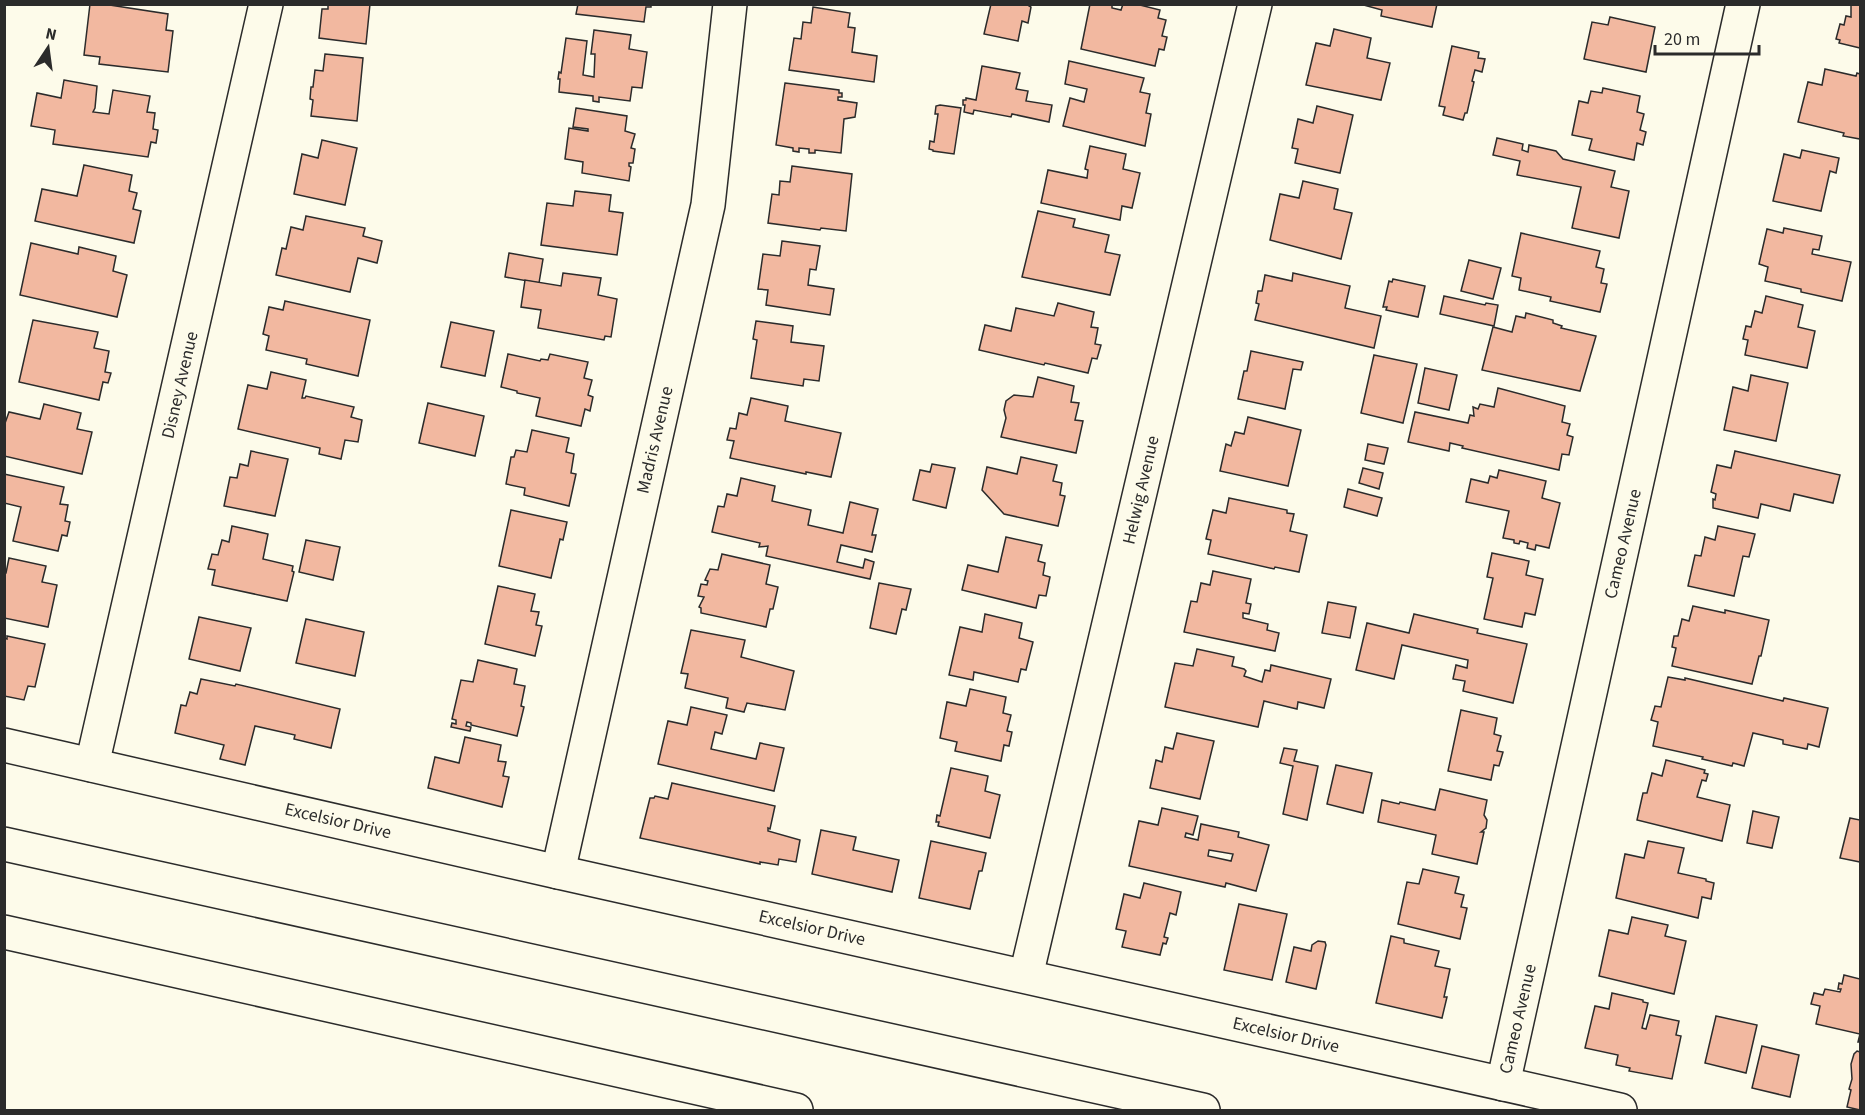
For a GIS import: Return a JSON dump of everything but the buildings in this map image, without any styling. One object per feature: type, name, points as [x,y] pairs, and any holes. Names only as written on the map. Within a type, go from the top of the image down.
[{"type":"street","name":"Disney Avenue","points":[[92,765],[266,4]]},
{"type":"street","name":"Madris Avenue","points":[[558,872],[708,205],[730,4]]},
{"type":"street","name":"Helwig Avenue","points":[[1026,976],[1255,4]]},
{"type":"street","name":"Cameo Avenue","points":[[1503,1084],[1743,4]]},
{"type":"street","name":"Excelsior Drive","points":[[4,745],[558,872],[1620,1110]]},
{"type":"street","points":[[4,844],[1203,1110]]},
{"type":"street","points":[[4,932],[796,1110]]}]
